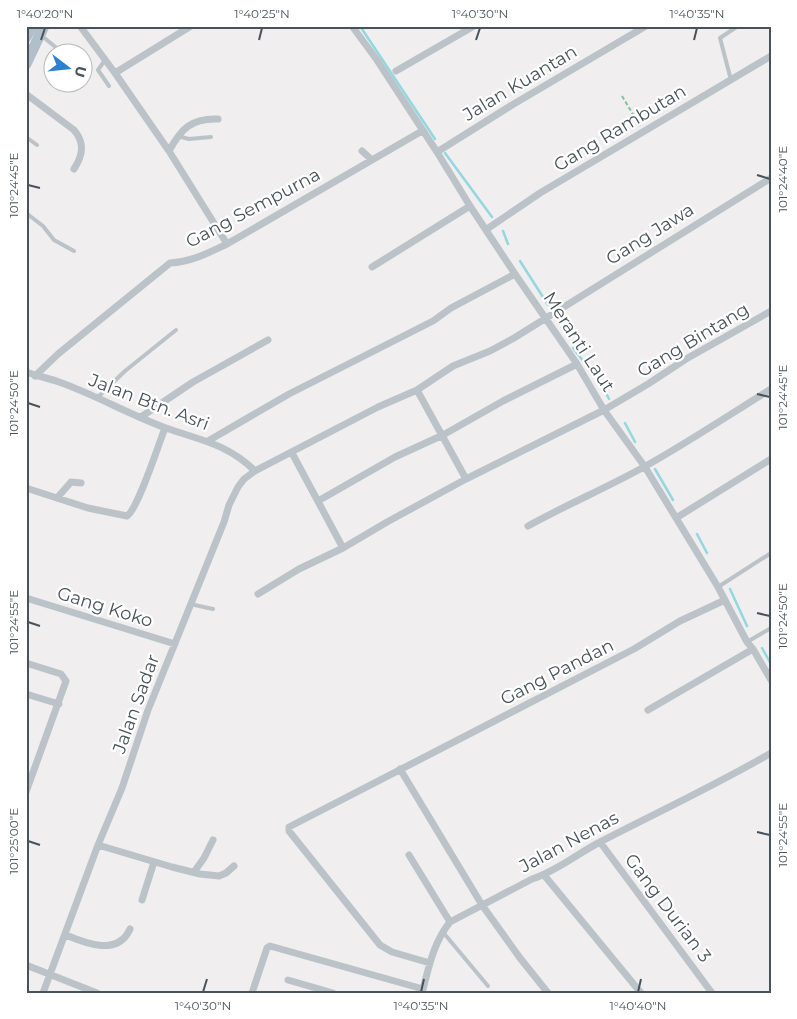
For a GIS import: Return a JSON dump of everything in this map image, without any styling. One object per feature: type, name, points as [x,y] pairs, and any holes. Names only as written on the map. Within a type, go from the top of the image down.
[{"type":"main road","points":[[26,38],[32,26]]},
{"type":"main road","points":[[26,64],[42,31]]},
{"type":"street","points":[[80,26],[116,73],[169,151],[227,244]]},
{"type":"street","points":[[116,73],[190,26]]},
{"type":"street","name":"Meranti Laut","points":[[352,26],[377,60],[515,274],[547,318],[604,410],[645,466],[726,600],[747,642],[771,680]]},
{"type":"street","points":[[396,72],[474,26]]},
{"type":"street","name":"Jalan Kuantan","points":[[437,152],[512,104],[646,26]]},
{"type":"street","name":"Gang Rambutan","points":[[487,229],[540,194],[771,56]]},
{"type":"street","points":[[26,94],[78,135],[82,149],[74,169]]},
{"type":"street","points":[[169,151],[177,136],[188,126],[198,121],[218,119]]},
{"type":"street","name":"Gang Sempurna","points":[[35,376],[58,354],[170,263],[184,262],[202,256],[227,244],[422,131]]},
{"type":"street","points":[[362,152],[372,160]]},
{"type":"street","name":"Gang Jawa","points":[[417,390],[453,366],[490,350],[547,318],[600,283],[771,178]]},
{"type":"street","points":[[372,267],[470,206]]},
{"type":"street","points":[[208,441],[289,394],[433,321],[451,308],[515,274]]},
{"type":"street","name":"Gang Bintang","points":[[258,594],[299,569],[343,548],[466,479],[604,410],[686,359],[771,310]]},
{"type":"street","points":[[140,417],[193,382],[268,340]]},
{"type":"street","points":[[318,501],[395,457],[443,435],[577,364]]},
{"type":"street","name":"Jalan Btn. Asri","points":[[26,372],[60,382],[165,428],[208,441],[244,461],[255,471]]},
{"type":"street","points":[[528,526],[645,466],[771,389]]},
{"type":"street","points":[[417,390],[466,479]]},
{"type":"street","name":"Jalan Sadar","points":[[43,993],[98,845],[122,788],[148,710],[224,522],[229,505],[244,479],[255,471],[378,407],[417,390]]},
{"type":"street","points":[[26,488],[88,508],[128,516],[131,514],[165,428]]},
{"type":"street","points":[[292,453],[343,548]]},
{"type":"street","points":[[676,518],[771,459]]},
{"type":"street","points":[[56,498],[71,482],[81,483]]},
{"type":"street","name":"Gang Koko","points":[[26,598],[175,644]]},
{"type":"street","name":"Gang Pandan","points":[[430,962],[392,952],[380,945],[288,829],[290,825],[312,816],[634,649],[680,621],[726,600]]},
{"type":"street","points":[[648,710],[753,649]]},
{"type":"street","points":[[26,663],[64,676],[66,683],[26,792]]},
{"type":"street","points":[[26,694],[59,704]]},
{"type":"street","name":"Jalan Nenas","points":[[423,991],[435,946],[442,931],[450,922],[532,879],[544,875],[600,842],[694,796],[771,753]]},
{"type":"street","points":[[400,769],[482,905],[548,993]]},
{"type":"street","points":[[194,872],[213,840]]},
{"type":"street","name":"Gang Durian 3","points":[[600,842],[712,993]]},
{"type":"street","points":[[98,845],[154,862],[218,876],[226,873],[234,866]]},
{"type":"street","points":[[409,855],[450,922]]},
{"type":"street","points":[[142,900],[154,862]]},
{"type":"street","points":[[544,875],[641,993]]},
{"type":"street","points":[[66,934],[84,943],[107,946],[121,941],[126,937],[130,929]]},
{"type":"street","points":[[252,993],[267,948],[270,946],[423,991]]},
{"type":"street","points":[[26,965],[98,993]]},
{"type":"street","points":[[288,980],[333,993]]},
{"type":"lane","points":[[731,80],[720,38],[738,26]]},
{"type":"lane","points":[[42,31],[52,42]]},
{"type":"lane","points":[[105,60],[98,70],[109,86]]},
{"type":"lane","points":[[177,136],[190,139],[211,138]]},
{"type":"lane","points":[[26,137],[37,145]]},
{"type":"lane","points":[[26,213],[43,226],[54,240],[74,251]]},
{"type":"lane","points":[[97,398],[125,371],[176,330]]},
{"type":"lane","points":[[718,587],[771,553]]},
{"type":"lane","points":[[190,604],[213,610]]},
{"type":"lane","points":[[747,642],[771,628]]},
{"type":"lane","points":[[442,931],[488,986]]},
{"type":"path","points":[[622,96],[643,132]]},
{"type":"waterway","points":[[360,26],[435,139]]},
{"type":"waterway","points":[[445,153],[492,217]]},
{"type":"waterway","points":[[503,231],[508,244]]},
{"type":"waterway","points":[[520,261],[548,305]]},
{"type":"waterway","points":[[573,348],[587,366]]},
{"type":"waterway","points":[[605,391],[609,399]]},
{"type":"waterway","points":[[625,423],[635,442]]},
{"type":"waterway","points":[[655,469],[673,500]]},
{"type":"waterway","points":[[697,534],[707,553]]},
{"type":"waterway","points":[[730,589],[747,626]]},
{"type":"waterway","points":[[762,648],[771,664]]}]
